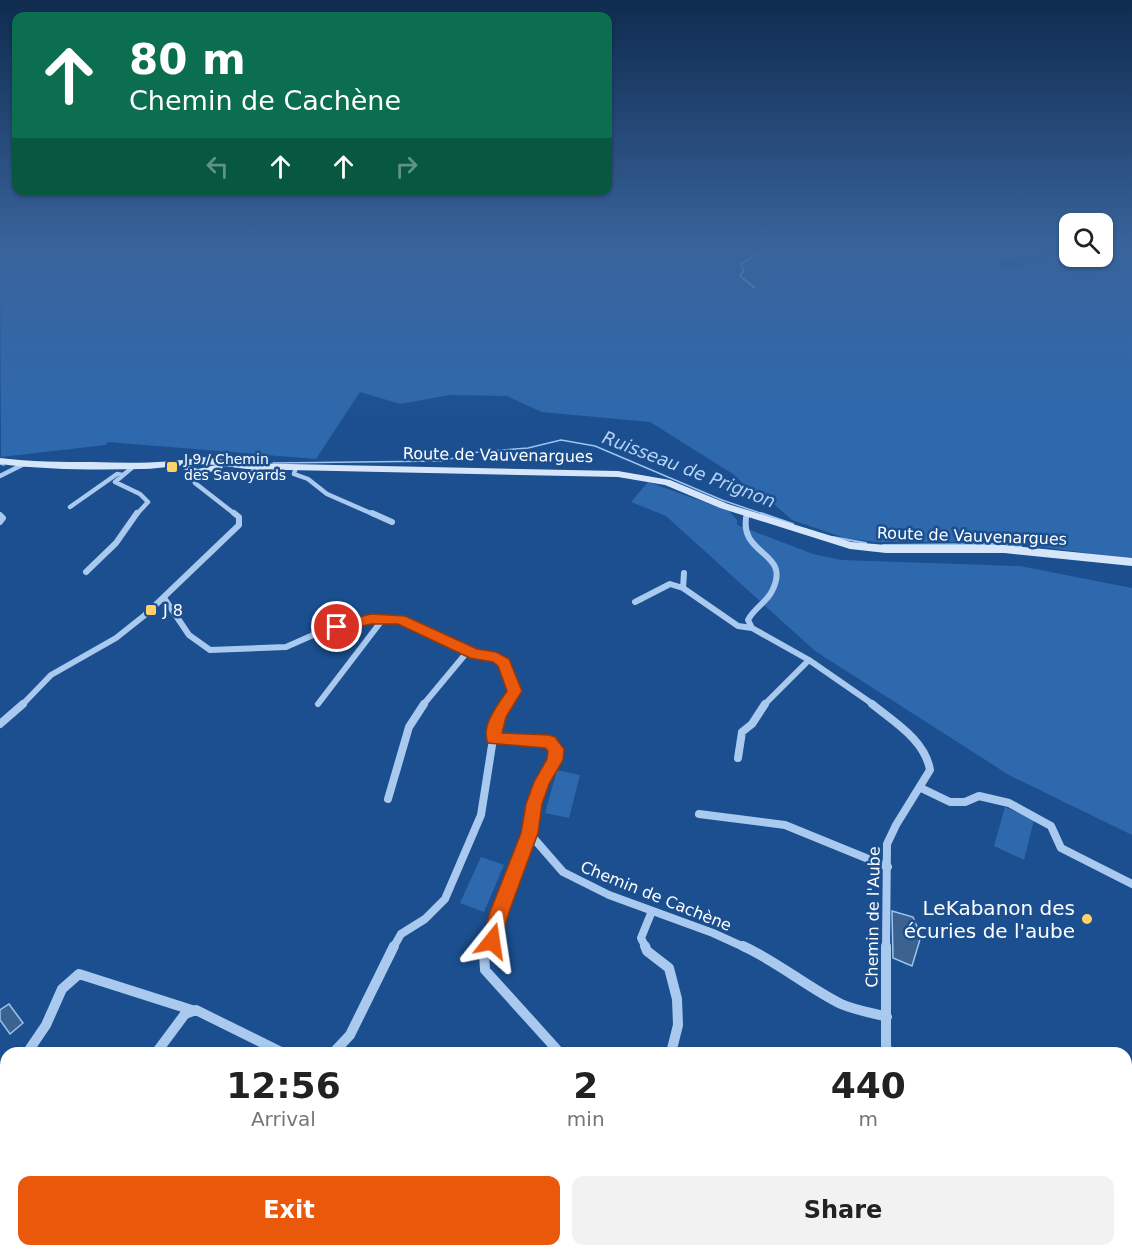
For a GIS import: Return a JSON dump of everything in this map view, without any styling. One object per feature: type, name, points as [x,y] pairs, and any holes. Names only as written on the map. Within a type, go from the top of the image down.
[{"type":"main road","points":[[0,461],[24,464],[192,467]]},
{"type":"main road","name":"Route de Vauvenargues","points":[[192,467],[247,466],[618,474],[667,482],[747,513],[836,542],[863,547],[1012,549],[1132,562]]},
{"type":"street","points":[[0,476],[24,464]]},
{"type":"street","points":[[86,572],[116,543],[130,520],[148,502],[140,494],[115,482],[122,475],[139,466]]},
{"type":"street","points":[[0,724],[51,675],[116,638],[164,598],[239,525],[239,517],[195,483],[192,479],[192,467]]},
{"type":"street","points":[[195,483],[207,467]]},
{"type":"street","points":[[216,477],[243,477],[253,474],[260,467]]},
{"type":"street","points":[[296,467],[294,474],[308,479],[327,494],[392,522]]},
{"type":"street","points":[[70,507],[117,474],[122,475]]},
{"type":"street","points":[[747,513],[742,530],[746,537],[771,560],[777,572],[774,589],[766,602],[750,614],[748,620],[752,628]]},
{"type":"street","points":[[0,515],[3,518],[0,522]]},
{"type":"street","points":[[635,602],[670,584],[683,588],[684,573]]},
{"type":"street","name":"Chemin de l'Aube","points":[[683,588],[738,626],[752,628],[809,660],[868,700],[918,743],[928,759],[930,770],[921,788],[892,828],[887,844],[888,1047]]},
{"type":"street","points":[[164,598],[175,611],[189,637],[201,647],[210,650],[286,647],[320,632],[371,619],[400,619],[444,642],[504,662],[514,691],[498,716],[481,815],[445,899],[425,919],[401,934],[350,1035],[339,1047]]},
{"type":"street","points":[[318,704],[383,619]]},
{"type":"street","points":[[388,799],[409,727],[432,692],[468,651]]},
{"type":"street","points":[[738,758],[742,732],[752,724],[767,700],[809,660]]},
{"type":"street","points":[[493,739],[549,742],[556,749],[555,760],[542,782],[534,804],[530,833],[501,908],[492,941],[484,952],[485,970],[555,1047]]},
{"type":"street","points":[[921,788],[950,802],[965,802],[979,796],[1009,803],[1051,826],[1061,848],[1132,884]]},
{"type":"street","points":[[699,814],[785,825],[888,867]]},
{"type":"street","name":"Chemin de Cachène","points":[[530,833],[563,872],[609,895],[762,955],[812,988],[844,1005],[887,1017]]},
{"type":"street","points":[[652,910],[641,938],[647,951],[669,968],[677,999],[678,1025],[672,1047]]},
{"type":"street","points":[[31,1047],[46,1025],[62,989],[70,977],[79,974],[195,1011],[270,1047]]},
{"type":"street","points":[[160,1047],[185,1014],[195,1011]]},
{"type":"shaded area","points":[[0,307],[1132,307],[1132,559],[1004,542],[876,542],[845,538],[792,520],[766,497],[749,489],[733,474],[650,422],[542,412],[507,396],[450,395],[400,404],[360,392],[316,459],[108,442],[106,445],[1,457]]},
{"type":"shaded area","points":[[648,482],[729,511],[737,520],[737,525],[813,554],[841,560],[1020,566],[1132,588],[1132,835],[1009,775],[815,651],[666,516],[631,502]]},
{"type":"shaded area","points":[[557,770],[580,775],[569,818],[545,813]]},
{"type":"shaded area","points":[[1005,807],[1034,820],[1024,860],[994,846]]},
{"type":"shaded area","points":[[481,857],[504,865],[484,912],[460,903]]},
{"type":"shaded area","points":[[892,911],[913,917],[921,936],[912,966],[893,958]]},
{"type":"shaded area","points":[[9,1004],[23,1023],[10,1034],[0,1020],[0,1010]]},
{"type":"waterway","name":"Ruisseau de Prignon","points":[[273,463],[442,461],[478,452],[528,448],[561,440],[595,446],[722,500],[766,515]]},
{"type":"waterway","name":"Ruisseau de Prignon","points":[[0,464],[4,465]]},
{"type":"waterway","name":"Ruisseau de Prignon","points":[[761,513],[793,524]]},
{"type":"waterway","name":"Ruisseau de Prignon","points":[[833,537],[866,543]]},
{"type":"waterway","name":"Ruisseau de Prignon","points":[[883,545],[1009,544],[1021,546]]},
{"type":"place","name":"J 9 / Chemin des Savoyards","points":[[172,467]]},
{"type":"place","name":"J 8","points":[[151,610]]},
{"type":"place","name":"LeKabanon des écuries de l'aube","points":[[1087,919]]},
{"type":"route","points":[[337,627],[371,619],[400,619],[416,625],[444,642],[504,662],[514,691],[498,716],[493,739],[549,742],[556,749],[555,760],[542,782],[534,804],[530,833],[500,912],[492,941]]}]
